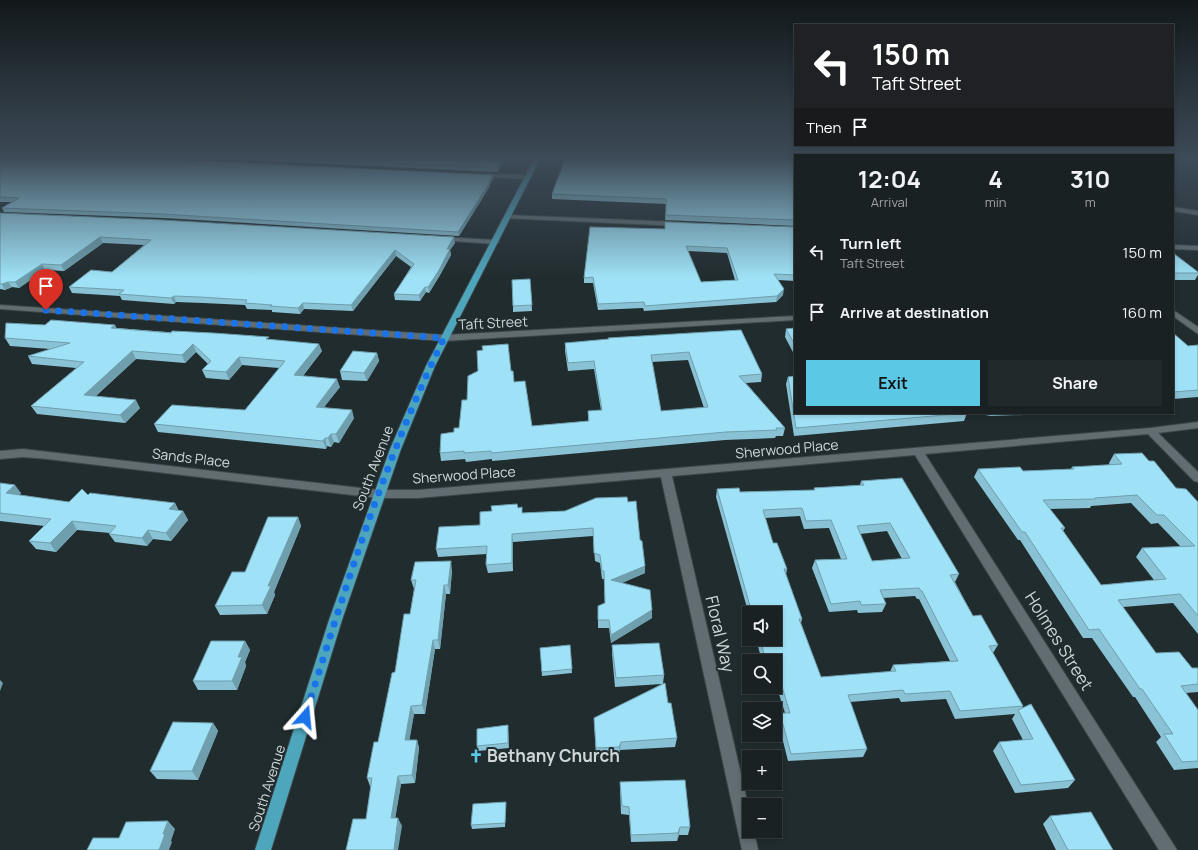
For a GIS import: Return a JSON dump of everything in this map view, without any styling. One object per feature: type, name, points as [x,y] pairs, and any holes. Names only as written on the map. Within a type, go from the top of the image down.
[{"type":"main road","name":"South Avenue","points":[[262,850],[328,643],[378,494],[419,391],[444,338],[517,199]]},
{"type":"street","points":[[1174,209],[1198,212]]},
{"type":"street","points":[[507,217],[685,224]]},
{"type":"street","points":[[432,238],[495,242]]},
{"type":"street","points":[[1174,247],[1198,248]]},
{"type":"street","name":"Taft Street","points":[[0,307],[444,338],[794,318]]},
{"type":"street","points":[[1174,313],[1198,331]]},
{"type":"street","name":"Sherwood Place","points":[[378,494],[418,494],[1150,431],[1198,425]]},
{"type":"street","points":[[1150,431],[1198,478]]},
{"type":"street","name":"Holmes Street","points":[[918,451],[1169,850]]},
{"type":"street","name":"Sands Place","points":[[0,455],[23,453],[47,455],[378,494]]},
{"type":"street","name":"Floral Way","points":[[666,473],[750,850]]},
{"type":"building","points":[[18,199],[479,199],[458,232],[162,214],[2,208]]},
{"type":"building","points":[[658,199],[794,199],[794,220],[666,215],[666,199]]},
{"type":"building","points":[[0,213],[162,220],[454,237],[447,249],[450,249],[439,270],[428,287],[425,287],[419,295],[394,294],[414,264],[395,250],[351,305],[303,303],[298,308],[245,303],[247,300],[174,296],[171,298],[119,294],[124,290],[69,287],[91,270],[112,272],[151,240],[100,237],[61,265],[42,264],[15,282],[0,284]]},
{"type":"building","points":[[665,222],[794,227],[794,275],[774,274],[784,289],[777,296],[645,306],[644,302],[598,304],[593,277],[584,278],[590,227],[665,229]],"holes":[[[686,246],[727,248],[738,280],[701,282]]]},
{"type":"building","points":[[1174,254],[1198,272],[1174,273]]},
{"type":"building","points":[[530,279],[532,305],[513,306],[512,280]]},
{"type":"building","points":[[51,320],[115,325],[111,328],[171,333],[172,331],[269,337],[266,339],[319,344],[294,375],[337,379],[316,407],[352,410],[336,434],[331,434],[323,441],[154,424],[172,405],[245,410],[285,361],[239,357],[226,372],[202,370],[211,361],[193,344],[182,355],[132,351],[84,395],[136,400],[120,415],[31,406],[84,362],[28,356],[70,343],[5,338],[6,323],[45,325]]},
{"type":"building","points":[[794,328],[794,343],[786,329]]},
{"type":"building","points":[[741,330],[762,374],[739,376],[785,428],[776,428],[777,430],[726,432],[491,453],[491,451],[464,453],[464,451],[440,453],[441,434],[454,432],[454,428],[459,428],[462,400],[467,400],[468,376],[478,371],[477,351],[483,350],[482,346],[508,344],[511,371],[513,371],[514,382],[525,381],[532,426],[589,421],[588,411],[602,410],[594,361],[568,363],[565,343],[609,339],[608,338]],"holes":[[[689,352],[708,407],[661,411],[651,355]]]},
{"type":"building","points":[[1174,334],[1188,346],[1198,345],[1198,390],[1174,392]]},
{"type":"building","points":[[353,351],[377,353],[364,373],[340,371]]},
{"type":"building","points":[[794,376],[794,414],[956,414],[796,428],[788,377]]},
{"type":"building","points":[[1142,453],[1149,461],[1154,461],[1176,488],[1186,489],[1198,502],[1198,616],[1180,594],[1118,600],[1156,653],[1179,652],[1192,668],[1198,668],[1198,684],[1181,686],[1198,710],[1198,761],[1182,762],[1164,734],[1173,734],[1142,689],[1140,689],[1099,629],[1089,630],[1025,532],[1022,532],[978,469],[1020,467],[1023,471],[1074,469],[1072,467],[1122,464],[1114,454]],"holes":[[[1137,495],[1157,515],[1164,515],[1195,546],[1142,548],[1166,579],[1101,585],[1061,528],[1065,528],[1043,500],[1095,499]]]},
{"type":"building","points":[[902,478],[959,574],[950,575],[973,616],[981,615],[998,645],[989,646],[1023,706],[960,711],[950,691],[905,694],[903,690],[848,695],[867,749],[791,754],[782,720],[782,713],[790,713],[782,687],[782,654],[764,654],[762,646],[782,646],[782,606],[750,606],[717,489],[739,488],[740,492],[815,490],[814,488],[864,485],[861,481]],"holes":[[[802,508],[806,521],[831,520],[847,559],[815,560],[831,604],[860,601],[861,605],[886,604],[880,590],[919,588],[922,591],[958,661],[893,665],[896,671],[821,677],[799,619],[802,619],[784,569],[787,569],[777,543],[773,543],[763,510]],[[890,523],[910,558],[872,561],[857,526]]]},
{"type":"building","points":[[0,483],[15,485],[6,493],[69,502],[82,489],[88,495],[90,493],[175,503],[169,509],[183,511],[166,533],[148,530],[142,538],[109,534],[116,526],[72,521],[50,543],[29,541],[51,519],[0,513]]},
{"type":"building","points":[[627,497],[628,502],[636,501],[640,540],[642,541],[645,566],[611,580],[650,590],[652,610],[611,635],[609,620],[598,620],[598,606],[605,603],[604,571],[602,571],[600,555],[594,553],[593,528],[512,534],[512,563],[486,565],[487,546],[436,549],[439,527],[480,525],[480,512],[492,511],[491,506],[517,504],[518,508],[522,507],[522,513],[565,511],[596,498]]},
{"type":"building","points":[[268,517],[298,517],[268,586],[271,586],[262,605],[215,606],[232,572],[245,572]]},
{"type":"building","points":[[451,561],[448,585],[444,585],[438,640],[433,640],[422,705],[411,706],[405,740],[417,740],[412,775],[398,776],[391,818],[398,818],[394,850],[346,850],[353,819],[366,819],[372,778],[367,778],[374,742],[378,742],[392,673],[395,672],[404,614],[410,614],[416,580],[411,580],[415,562]]},
{"type":"building","points":[[211,641],[245,641],[238,657],[242,657],[232,681],[193,681]]},
{"type":"building","points":[[659,643],[664,675],[616,678],[612,645]]},
{"type":"building","points":[[570,645],[572,669],[542,672],[540,648]]},
{"type":"building","points":[[665,683],[668,703],[671,703],[677,738],[621,742],[619,747],[596,748],[594,718]]},
{"type":"building","points":[[1031,704],[1075,780],[1021,785],[999,742],[1033,739],[1018,710]]},
{"type":"building","points":[[173,722],[213,723],[192,771],[150,771]]},
{"type":"building","points":[[508,725],[508,743],[477,746],[477,729]]},
{"type":"building","points":[[685,780],[690,827],[680,827],[678,833],[631,835],[629,807],[622,806],[620,782]]},
{"type":"building","points":[[506,802],[505,823],[471,825],[473,804]]},
{"type":"building","points":[[1091,812],[1113,850],[1068,850],[1050,816]]},
{"type":"building","points":[[168,821],[159,850],[87,850],[93,838],[119,838],[126,822]]},
{"type":"place","name":"Bethany Church","points":[[476,756]]},
{"type":"route","points":[[46,310],[444,338],[419,391],[378,494],[305,717]]}]
